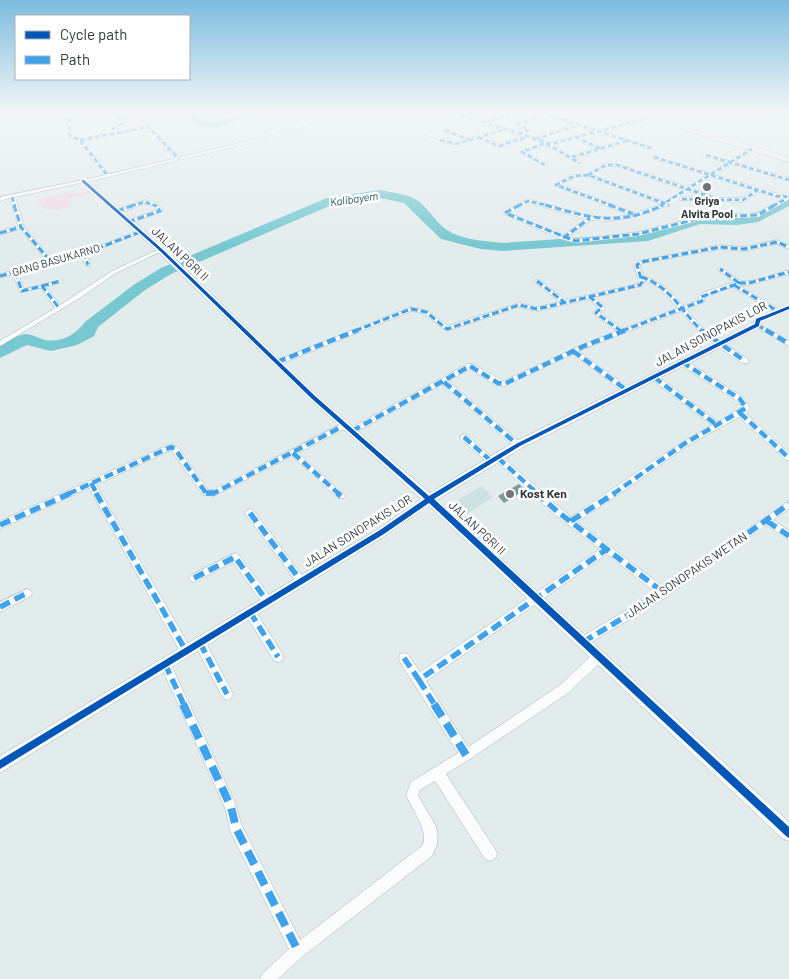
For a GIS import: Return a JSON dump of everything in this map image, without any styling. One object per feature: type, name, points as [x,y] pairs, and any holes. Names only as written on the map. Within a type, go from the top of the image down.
[{"type":"street","points":[[92,156],[107,176]]},
{"type":"street","points":[[176,156],[179,159]]},
{"type":"street","points":[[93,183],[107,176],[192,156]]},
{"type":"street","points":[[529,156],[545,165]]},
{"type":"street","points":[[572,157],[578,156]]},
{"type":"street","points":[[709,156],[789,180]]},
{"type":"street","points":[[671,206],[665,204],[588,175],[574,176],[556,186],[635,215],[665,204],[743,156]]},
{"type":"street","points":[[572,157],[580,163]]},
{"type":"street","points":[[654,157],[758,190],[787,197]]},
{"type":"street","points":[[734,162],[719,177],[671,206],[610,221],[589,220],[525,201],[505,213],[563,238],[575,241],[638,234],[705,217],[748,217],[758,215],[787,197]]},
{"type":"street","points":[[588,175],[602,166],[613,164],[720,200]]},
{"type":"street","points":[[0,200],[83,181]]},
{"type":"street","name":"JALAN PGRI II","points":[[83,181],[93,183],[128,222],[161,250],[277,362],[429,499],[789,832]]},
{"type":"street","points":[[682,199],[743,200],[758,190]]},
{"type":"street","points":[[12,197],[21,227],[51,262]]},
{"type":"street","points":[[117,211],[145,202],[154,204],[160,211],[128,222]]},
{"type":"street","points":[[563,238],[589,220]]},
{"type":"street","points":[[0,233],[21,227]]},
{"type":"street","name":"GANG BASUKARNO","points":[[0,276],[83,252],[140,232]]},
{"type":"street","points":[[277,362],[412,309],[426,312],[447,329],[519,305],[535,309],[640,285],[642,282],[638,265],[641,262],[717,247],[741,250],[777,242],[787,245]]},
{"type":"street","points":[[0,344],[114,272],[161,250]]},
{"type":"street","points":[[83,252],[88,265]]},
{"type":"street","points":[[720,269],[737,284],[779,312]]},
{"type":"street","points":[[15,272],[22,290],[60,282]]},
{"type":"street","points":[[0,525],[171,447],[175,449],[206,493],[210,494],[444,382],[470,366],[498,383],[504,384],[573,351],[702,301],[701,297],[707,293],[789,272]]},
{"type":"street","points":[[641,277],[653,280],[683,307],[702,331],[718,344],[745,361]]},
{"type":"street","points":[[538,281],[564,302]]},
{"type":"street","points":[[42,286],[59,308]]},
{"type":"street","points":[[589,296],[602,306],[596,313],[621,331]]},
{"type":"street","name":"JALAN SONOPAKIS LOR","points":[[0,764],[382,532],[429,499],[518,444],[628,391],[757,325],[758,320],[789,307]]},
{"type":"street","points":[[757,325],[789,344]]},
{"type":"street","points":[[573,351],[628,391]]},
{"type":"street","points":[[682,362],[740,399],[743,410],[789,458]]},
{"type":"street","points":[[654,377],[718,426]]},
{"type":"street","points":[[444,382],[518,444]]},
{"type":"street","points":[[571,521],[684,444],[743,410]]},
{"type":"street","points":[[464,437],[495,459],[558,512],[664,593]]},
{"type":"street","points":[[293,453],[341,496]]},
{"type":"street","points":[[91,483],[186,651]]},
{"type":"street","name":"JALAN SONOPAKIS WETAN","points":[[583,642],[664,593],[789,504]]},
{"type":"street","points":[[250,513],[301,581]]},
{"type":"street","points":[[767,521],[789,536]]},
{"type":"street","points":[[418,680],[607,549]]},
{"type":"street","points":[[194,578],[235,557],[268,601]]},
{"type":"street","points":[[0,607],[27,594]]},
{"type":"street","points":[[250,612],[278,657]]},
{"type":"street","points":[[200,643],[227,694]]},
{"type":"street","points":[[267,979],[298,951],[427,851],[433,844],[433,834],[412,796],[415,786],[466,756],[564,689],[598,657]]},
{"type":"street","points":[[404,658],[466,756]]},
{"type":"street","points":[[165,664],[231,807],[236,828],[298,951]]},
{"type":"street","points":[[437,772],[490,854]]},
{"type":"shaded area","points":[[95,184],[99,193],[67,198],[71,204],[60,210],[45,209],[36,201],[58,194],[84,193],[88,191],[87,187]]},
{"type":"shaded area","points":[[481,486],[493,497],[467,514],[455,502]]},
{"type":"building","name":"Kost Ken","points":[[519,484],[525,490],[504,503],[498,496]]},
{"type":"waterway","name":"Kalibayem","points":[[0,353],[26,339],[51,346],[71,341],[88,333],[91,325],[140,287],[166,271],[294,215],[331,201],[380,194],[408,200],[417,206],[422,214],[446,236],[481,245],[502,247],[648,237],[700,220],[737,221],[753,219],[768,214],[789,200]]},
{"type":"marked path","points":[[92,156],[107,175]]},
{"type":"marked path","points":[[176,156],[179,159]]},
{"type":"marked path","points":[[529,156],[545,165]]},
{"type":"marked path","points":[[567,156],[580,163]]},
{"type":"marked path","points":[[572,157],[576,156]]},
{"type":"marked path","points":[[708,156],[789,180]]},
{"type":"marked path","points":[[741,156],[665,204],[638,214],[607,219],[589,218],[528,201],[505,213],[563,238],[575,241],[638,234],[705,217],[758,215],[786,199]]},
{"type":"marked path","points":[[654,157],[777,196],[787,197]]},
{"type":"marked path","points":[[588,175],[606,165],[617,165],[720,200]]},
{"type":"marked path","points":[[633,214],[556,185],[574,176],[588,175],[669,205]]},
{"type":"marked path","points":[[682,199],[743,200],[758,190]]},
{"type":"marked path","points":[[12,197],[21,227],[51,262]]},
{"type":"marked path","points":[[117,211],[145,202],[155,204],[160,211],[128,222]]},
{"type":"marked path","points":[[563,238],[590,218]]},
{"type":"marked path","points":[[0,233],[21,227]]},
{"type":"marked path","points":[[0,276],[96,249],[140,232]]},
{"type":"marked path","points":[[277,362],[411,309],[426,312],[447,329],[519,305],[537,309],[640,285],[642,282],[637,265],[641,262],[720,247],[744,249],[777,242],[789,247]]},
{"type":"marked path","points":[[83,252],[88,265]]},
{"type":"marked path","points":[[352,431],[470,366],[498,383],[504,384],[584,346],[702,301],[701,297],[707,293],[739,283],[720,269]]},
{"type":"marked path","points":[[15,272],[22,291],[42,286],[59,308]]},
{"type":"marked path","points":[[739,283],[749,283],[789,272]]},
{"type":"marked path","points":[[641,277],[660,285],[703,332],[745,361]]},
{"type":"marked path","points":[[42,286],[60,281]]},
{"type":"marked path","points":[[537,281],[564,302]]},
{"type":"marked path","points":[[734,285],[779,312]]},
{"type":"marked path","points":[[589,296],[602,307],[596,313],[621,331]]},
{"type":"marked path","points":[[757,325],[789,344]]},
{"type":"marked path","points":[[573,351],[628,391]]},
{"type":"marked path","points":[[571,521],[684,444],[746,408],[740,399],[682,362]]},
{"type":"marked path","points":[[654,377],[718,426]]},
{"type":"marked path","points":[[444,382],[518,445]]},
{"type":"marked path","points":[[740,413],[789,458]]},
{"type":"marked path","points":[[0,525],[171,447],[175,449],[206,493],[214,493],[345,425]]},
{"type":"marked path","points":[[464,437],[491,461]]},
{"type":"marked path","points":[[293,453],[341,496]]},
{"type":"marked path","points":[[498,458],[558,512],[664,593]]},
{"type":"marked path","points":[[91,483],[186,651]]},
{"type":"marked path","points":[[583,642],[655,599],[789,504]]},
{"type":"marked path","points":[[250,513],[301,581]]},
{"type":"marked path","points":[[767,521],[789,536]]},
{"type":"marked path","points":[[404,658],[419,680],[607,549]]},
{"type":"marked path","points":[[194,578],[235,557],[267,601]]},
{"type":"marked path","points":[[0,607],[27,593]]},
{"type":"marked path","points":[[250,612],[278,657]]},
{"type":"marked path","points":[[200,643],[227,694]]},
{"type":"marked path","points":[[165,664],[231,807],[236,828],[298,951]]},
{"type":"marked path","points":[[419,680],[466,755]]},
{"type":"cycle path","points":[[83,181],[161,250],[313,397],[429,499],[789,833]]},
{"type":"cycle path","points":[[0,765],[382,532],[429,499],[518,445],[757,325],[758,320],[789,307]]},
{"type":"place","name":"Griya Alvita Pool","points":[[707,187]]},
{"type":"place","name":"Kost Ken","points":[[510,494]]}]
